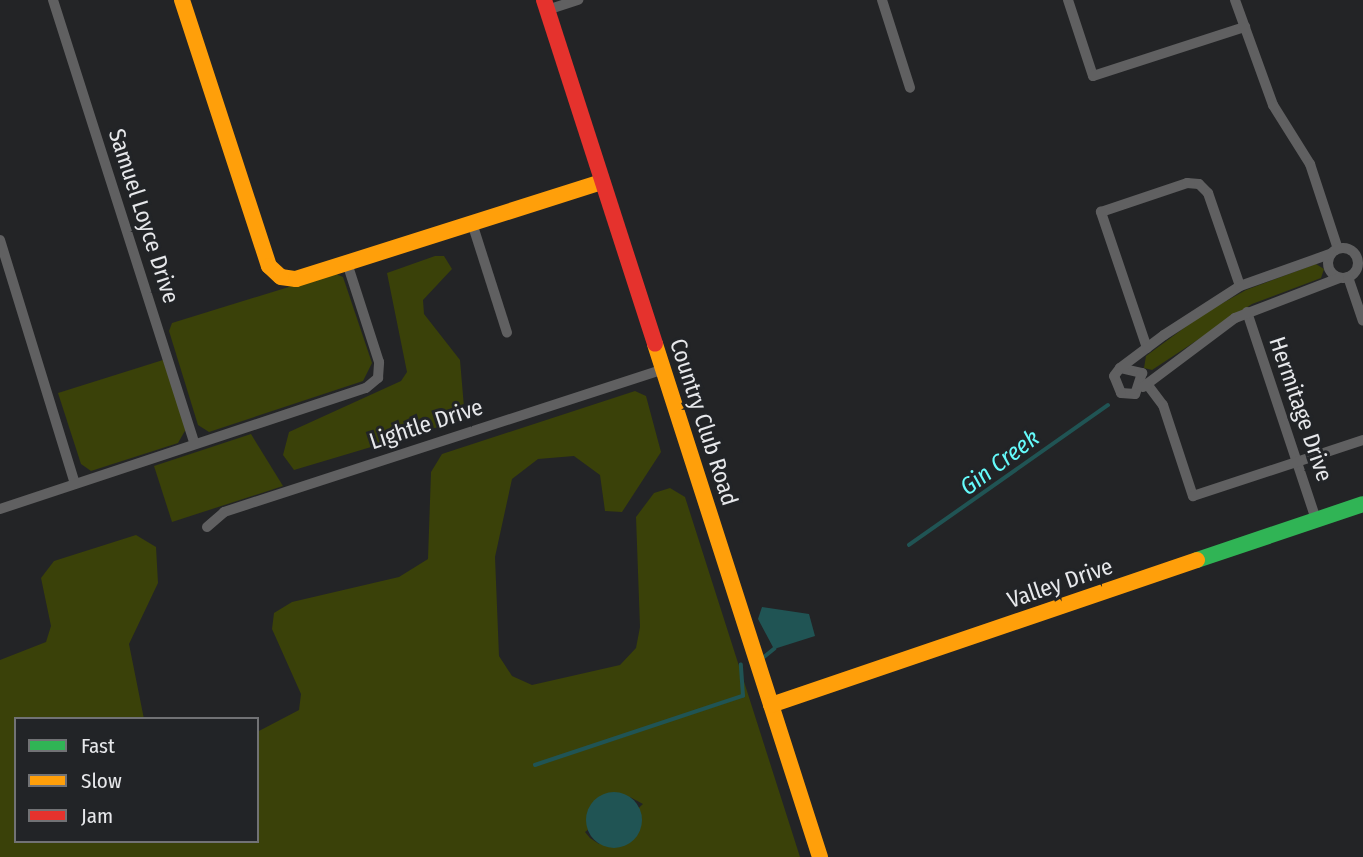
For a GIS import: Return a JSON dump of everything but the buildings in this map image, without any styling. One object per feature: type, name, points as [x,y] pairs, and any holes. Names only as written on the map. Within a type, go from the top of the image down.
[{"type":"street","name":"Samuel Loyce Drive","points":[[53,0],[195,444]]},
{"type":"street","points":[[183,0],[269,266],[296,279],[602,182]]},
{"type":"street","points":[[545,5],[578,0]]},
{"type":"street","points":[[882,0],[911,88]]},
{"type":"street","points":[[1068,0],[1093,76],[1245,27]]},
{"type":"street","points":[[1235,0],[1273,105],[1310,164],[1334,252],[1328,268],[1344,277],[1363,321]]},
{"type":"street","name":"Country Club Road","points":[[545,5],[820,857]]},
{"type":"street","points":[[1147,348],[1101,212],[1187,183],[1199,184],[1208,192],[1240,286]]},
{"type":"street","points":[[472,223],[507,333]]},
{"type":"street","points":[[0,240],[75,484]]},
{"type":"street","points":[[1334,252],[1356,256],[1344,277],[1247,312],[1143,388],[1117,390],[1120,368],[1240,286],[1334,252]]},
{"type":"street","points":[[0,509],[366,388],[378,378],[379,362],[347,263]]},
{"type":"street","name":"Hermitage Drive","points":[[1247,312],[1316,519]]},
{"type":"street","points":[[1120,368],[1139,369],[1143,388],[1163,405],[1193,496],[1363,440]]},
{"type":"street","name":"Lightle Drive","points":[[207,527],[224,512],[663,369]]},
{"type":"street","name":"Valley Drive","points":[[771,705],[1363,503]]},
{"type":"green space","points":[[435,256],[444,256],[452,269],[423,300],[424,314],[460,360],[465,419],[294,470],[283,455],[289,432],[401,381],[407,372],[387,273]]},
{"type":"green space","points":[[1316,264],[1324,269],[1321,278],[1252,304],[1152,370],[1144,368],[1146,356],[1203,314],[1246,290]]},
{"type":"green space","points":[[334,273],[343,277],[372,363],[363,381],[209,432],[198,425],[169,331],[172,323]]},
{"type":"green space","points":[[163,360],[186,429],[178,443],[91,471],[81,464],[58,393]]},
{"type":"green space","points":[[635,391],[646,396],[661,452],[622,512],[605,511],[600,475],[574,456],[538,459],[512,479],[495,557],[499,656],[512,676],[532,685],[620,665],[636,648],[640,627],[636,517],[654,493],[670,488],[685,497],[800,857],[0,857],[0,660],[46,642],[51,626],[41,578],[54,561],[136,535],[156,547],[158,583],[129,644],[144,717],[14,717],[14,843],[259,843],[259,731],[299,710],[301,694],[272,629],[274,613],[292,602],[399,577],[428,559],[431,472],[442,454]],"holes":[[[630,797],[643,804],[599,844],[585,832]]]},
{"type":"green space","points":[[251,434],[283,486],[172,522],[154,466]]},
{"type":"water","points":[[762,607],[809,614],[815,636],[774,649],[758,619]]},
{"type":"water","points":[[609,792],[619,792],[634,800],[640,809],[640,831],[634,840],[619,848],[609,848],[591,836],[586,825],[586,815],[598,797]]},
{"type":"waterway","name":"Gin Creek","points":[[909,545],[1108,405]]},
{"type":"waterway","points":[[764,657],[774,649]]},
{"type":"waterway","points":[[535,765],[743,696],[741,665]]},
{"type":"traffic: fast","points":[[1197,560],[1363,504]]},
{"type":"traffic: slow","points":[[182,0],[269,266],[281,277],[296,279],[602,182]]},
{"type":"traffic: slow","points":[[655,344],[820,857]]},
{"type":"traffic: slow","points":[[771,705],[1197,560]]},
{"type":"traffic: jam","points":[[544,0],[655,344]]}]
